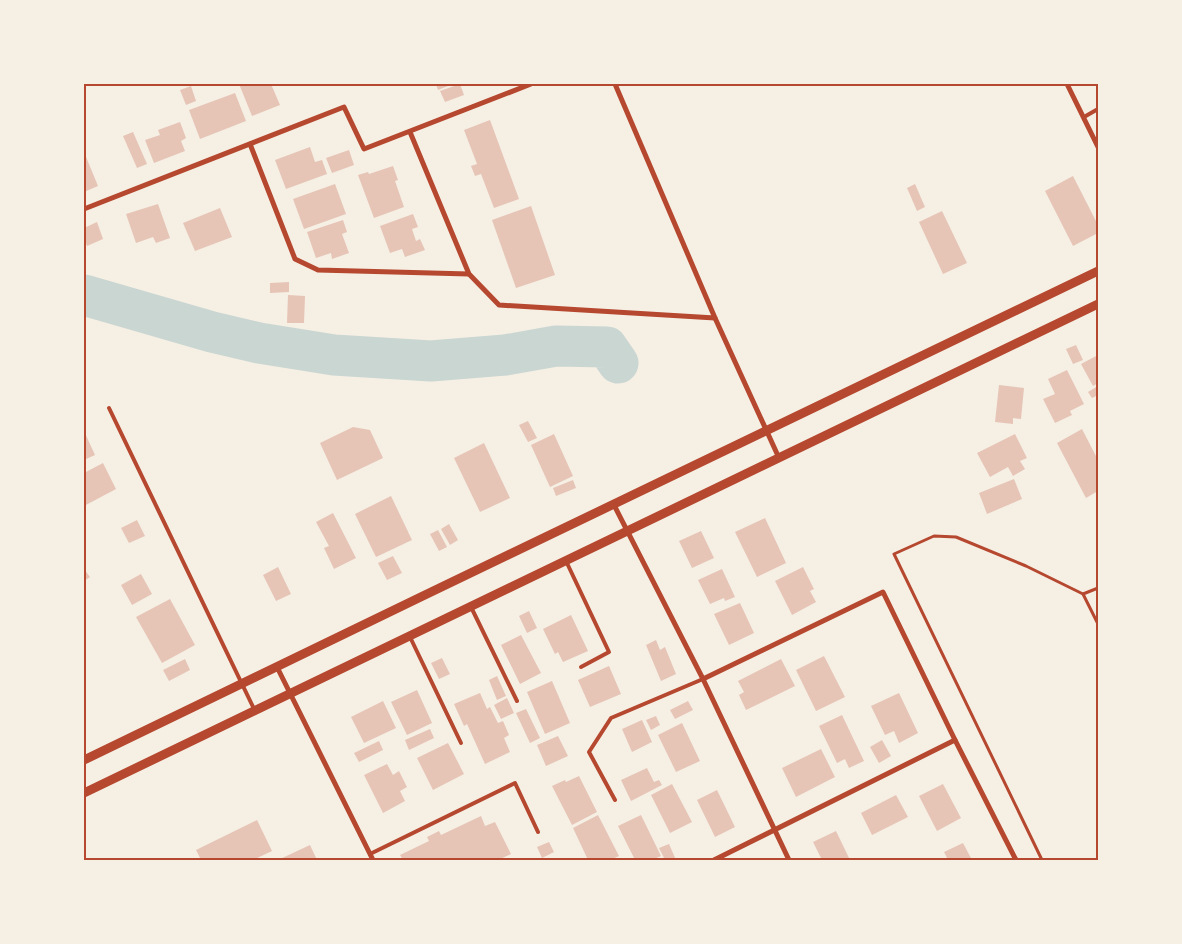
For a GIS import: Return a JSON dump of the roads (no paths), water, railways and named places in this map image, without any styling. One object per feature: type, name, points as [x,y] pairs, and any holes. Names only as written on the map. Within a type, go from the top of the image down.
[{"type":"street","points":[[84,208],[344,107],[364,149],[531,84]]},
{"type":"street","points":[[615,84],[715,318],[780,458]]},
{"type":"street","points":[[1067,84],[1098,147]]},
{"type":"street","points":[[410,132],[469,274],[499,305],[715,318]]},
{"type":"street","points":[[250,144],[296,259],[318,270],[469,274]]},
{"type":"street","points":[[84,760],[766,429],[1098,271]]},
{"type":"street","points":[[84,793],[1098,304]]},
{"type":"street","points":[[614,504],[703,679],[789,860]]},
{"type":"street","points":[[703,679],[884,592],[955,740],[1016,860]]},
{"type":"street","points":[[277,666],[373,860]]},
{"type":"street","points":[[714,860],[955,740]]},
{"type":"lane","points":[[1084,118],[1098,109]]},
{"type":"lane","points":[[109,408],[255,711]]},
{"type":"lane","points":[[566,561],[609,652],[581,667]]},
{"type":"lane","points":[[471,606],[517,701]]},
{"type":"lane","points":[[410,636],[461,743]]},
{"type":"lane","points":[[615,800],[589,752],[612,718],[703,679]]},
{"type":"lane","points":[[370,854],[515,783],[538,832]]},
{"type":"waterway","points":[[84,295],[212,332],[259,343],[334,355],[431,361],[505,355],[556,346],[607,347],[618,363]]}]
